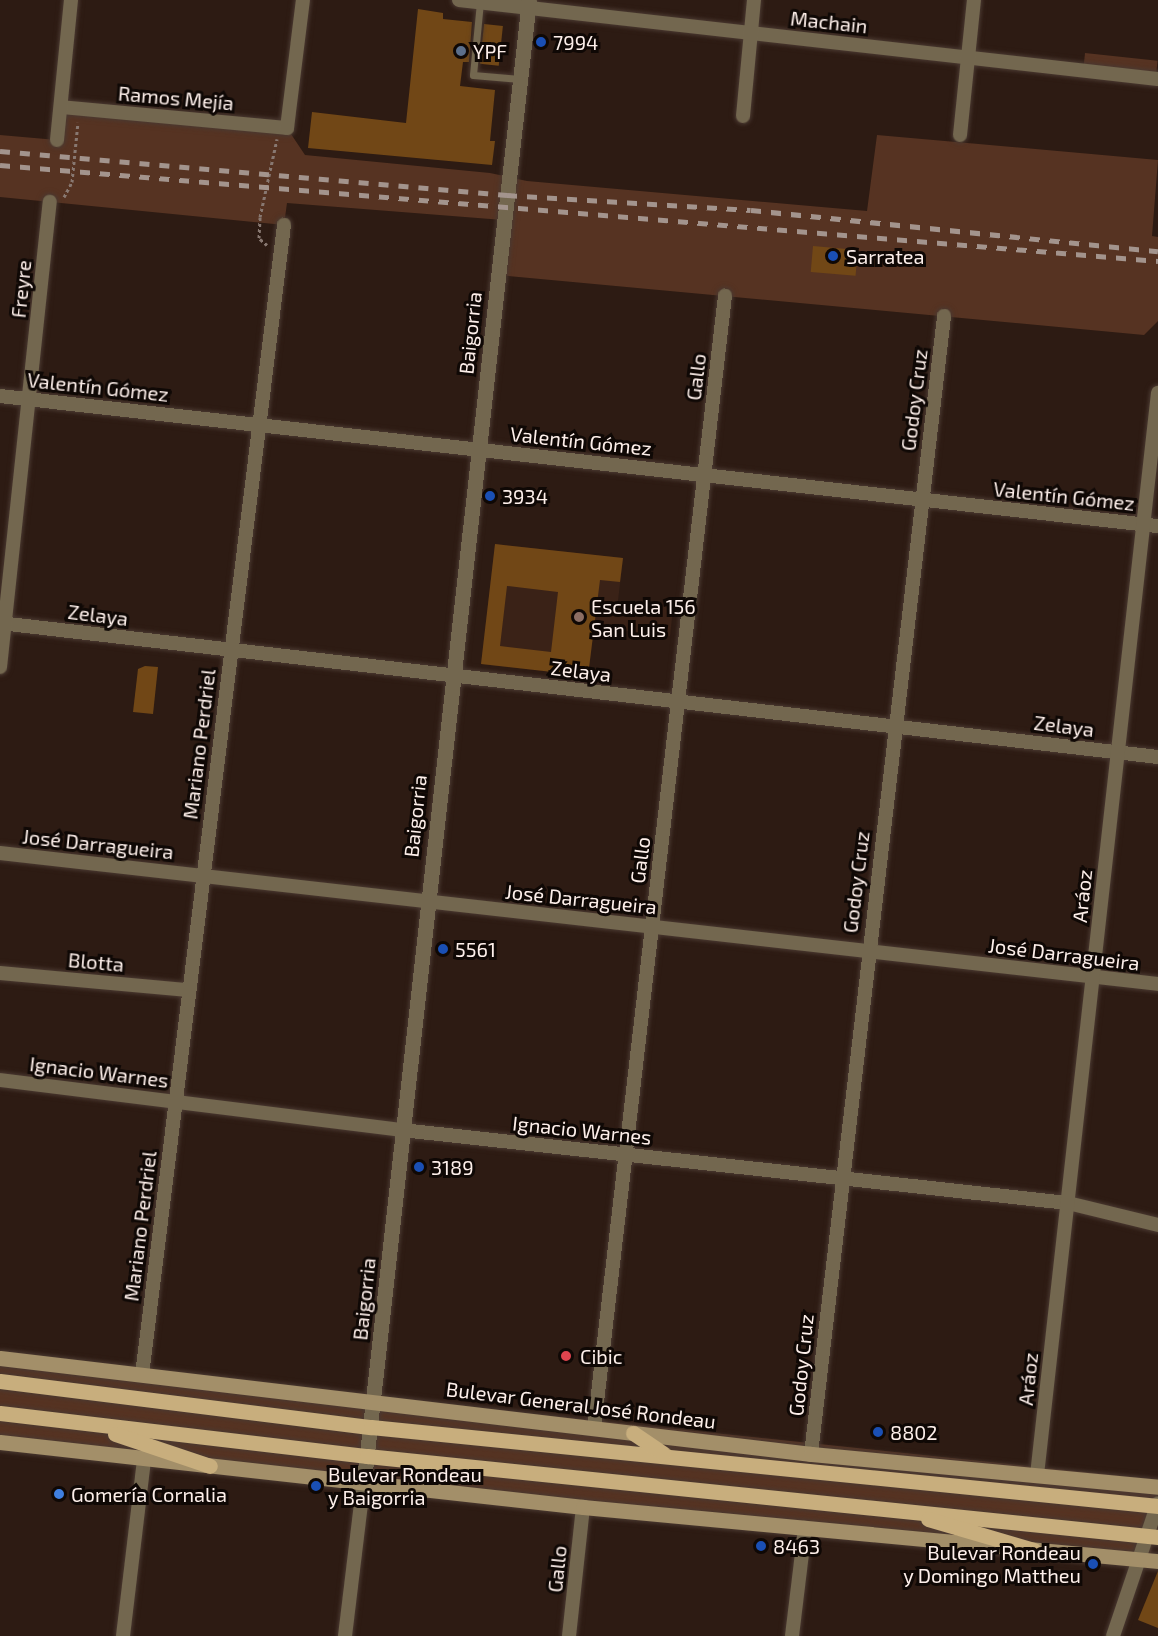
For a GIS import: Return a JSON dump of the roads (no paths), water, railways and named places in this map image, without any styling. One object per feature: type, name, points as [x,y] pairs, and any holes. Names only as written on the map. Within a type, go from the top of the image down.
[{"type":"main road","name":"Bulevar General José Rondeau","points":[[0,1358],[811,1454],[1158,1487]]},
{"type":"main road","name":"Bulevar General José Rondeau","points":[[0,1381],[371,1427],[1158,1505]]},
{"type":"main road","points":[[0,1413],[367,1456],[1152,1536]]},
{"type":"main road","points":[[87,1425],[210,1466]]},
{"type":"main road","points":[[633,1433],[667,1455]]},
{"type":"main road","points":[[0,1442],[210,1466],[364,1480],[584,1507],[1158,1561]]},
{"type":"main road","points":[[887,1508],[1034,1550]]},
{"type":"street","points":[[57,141],[71,0]]},
{"type":"street","name":"Ramos Mejía","points":[[61,107],[287,128],[303,0]]},
{"type":"street","name":"Machain","points":[[459,0],[528,4],[751,33],[1158,79]]},
{"type":"street","points":[[743,116],[754,0]]},
{"type":"street","points":[[960,135],[974,0]]},
{"type":"street","name":"Baigorria","points":[[345,1636],[375,1402],[426,901],[528,4]]},
{"type":"street","name":"Freyre","points":[[0,666],[2,623],[49,208]]},
{"type":"street","name":"Mariano Perdriel","points":[[142,1375],[174,1101],[284,225]]},
{"type":"street","name":"Gallo","points":[[594,1428],[725,296]]},
{"type":"street","name":"Godoy Cruz","points":[[811,1454],[841,1178],[944,316]]},
{"type":"street","name":"Aráoz","points":[[1037,1475],[1158,393]]},
{"type":"street","name":"Valentín Gómez","points":[[0,396],[1158,526]]},
{"type":"street","name":"Zelaya","points":[[2,623],[1158,757]]},
{"type":"street","name":"José Darragueira","points":[[0,853],[1158,984]]},
{"type":"street","name":"Blotta","points":[[0,973],[188,990]]},
{"type":"street","name":"Ignacio Warnes","points":[[0,1080],[402,1130],[1068,1203],[1158,1225]]},
{"type":"street","points":[[123,1636],[144,1459]]},
{"type":"street","points":[[1113,1636],[1138,1559],[1152,1536],[1158,1505]]},
{"type":"street","name":"Gallo","points":[[569,1636],[584,1507]]},
{"type":"street","points":[[792,1636],[805,1528]]},
{"type":"lane","points":[[480,2],[473,75],[520,79]]},
{"type":"railway","points":[[0,151],[507,195],[751,210],[1158,251]]},
{"type":"railway","points":[[0,165],[1158,261]]},
{"type":"place","name":"7994","points":[[541,42]]},
{"type":"place","name":"YPF","points":[[461,51]]},
{"type":"place","name":"Sarratea","points":[[833,256]]},
{"type":"place","name":"3934","points":[[490,496]]},
{"type":"place","name":"Escuela 156 San Luis","points":[[579,617]]},
{"type":"place","name":"5561","points":[[443,949]]},
{"type":"place","name":"3189","points":[[419,1167]]},
{"type":"place","name":"Cibic","points":[[566,1356]]},
{"type":"place","name":"8802","points":[[878,1432]]},
{"type":"place","name":"Bulevar Rondeau y Baigorria","points":[[316,1486]]},
{"type":"place","name":"Gomería Cornalia","points":[[59,1494]]},
{"type":"place","name":"8463","points":[[761,1546]]},
{"type":"place","name":"Bulevar Rondeau y Domingo Mattheu","points":[[1093,1564]]}]
